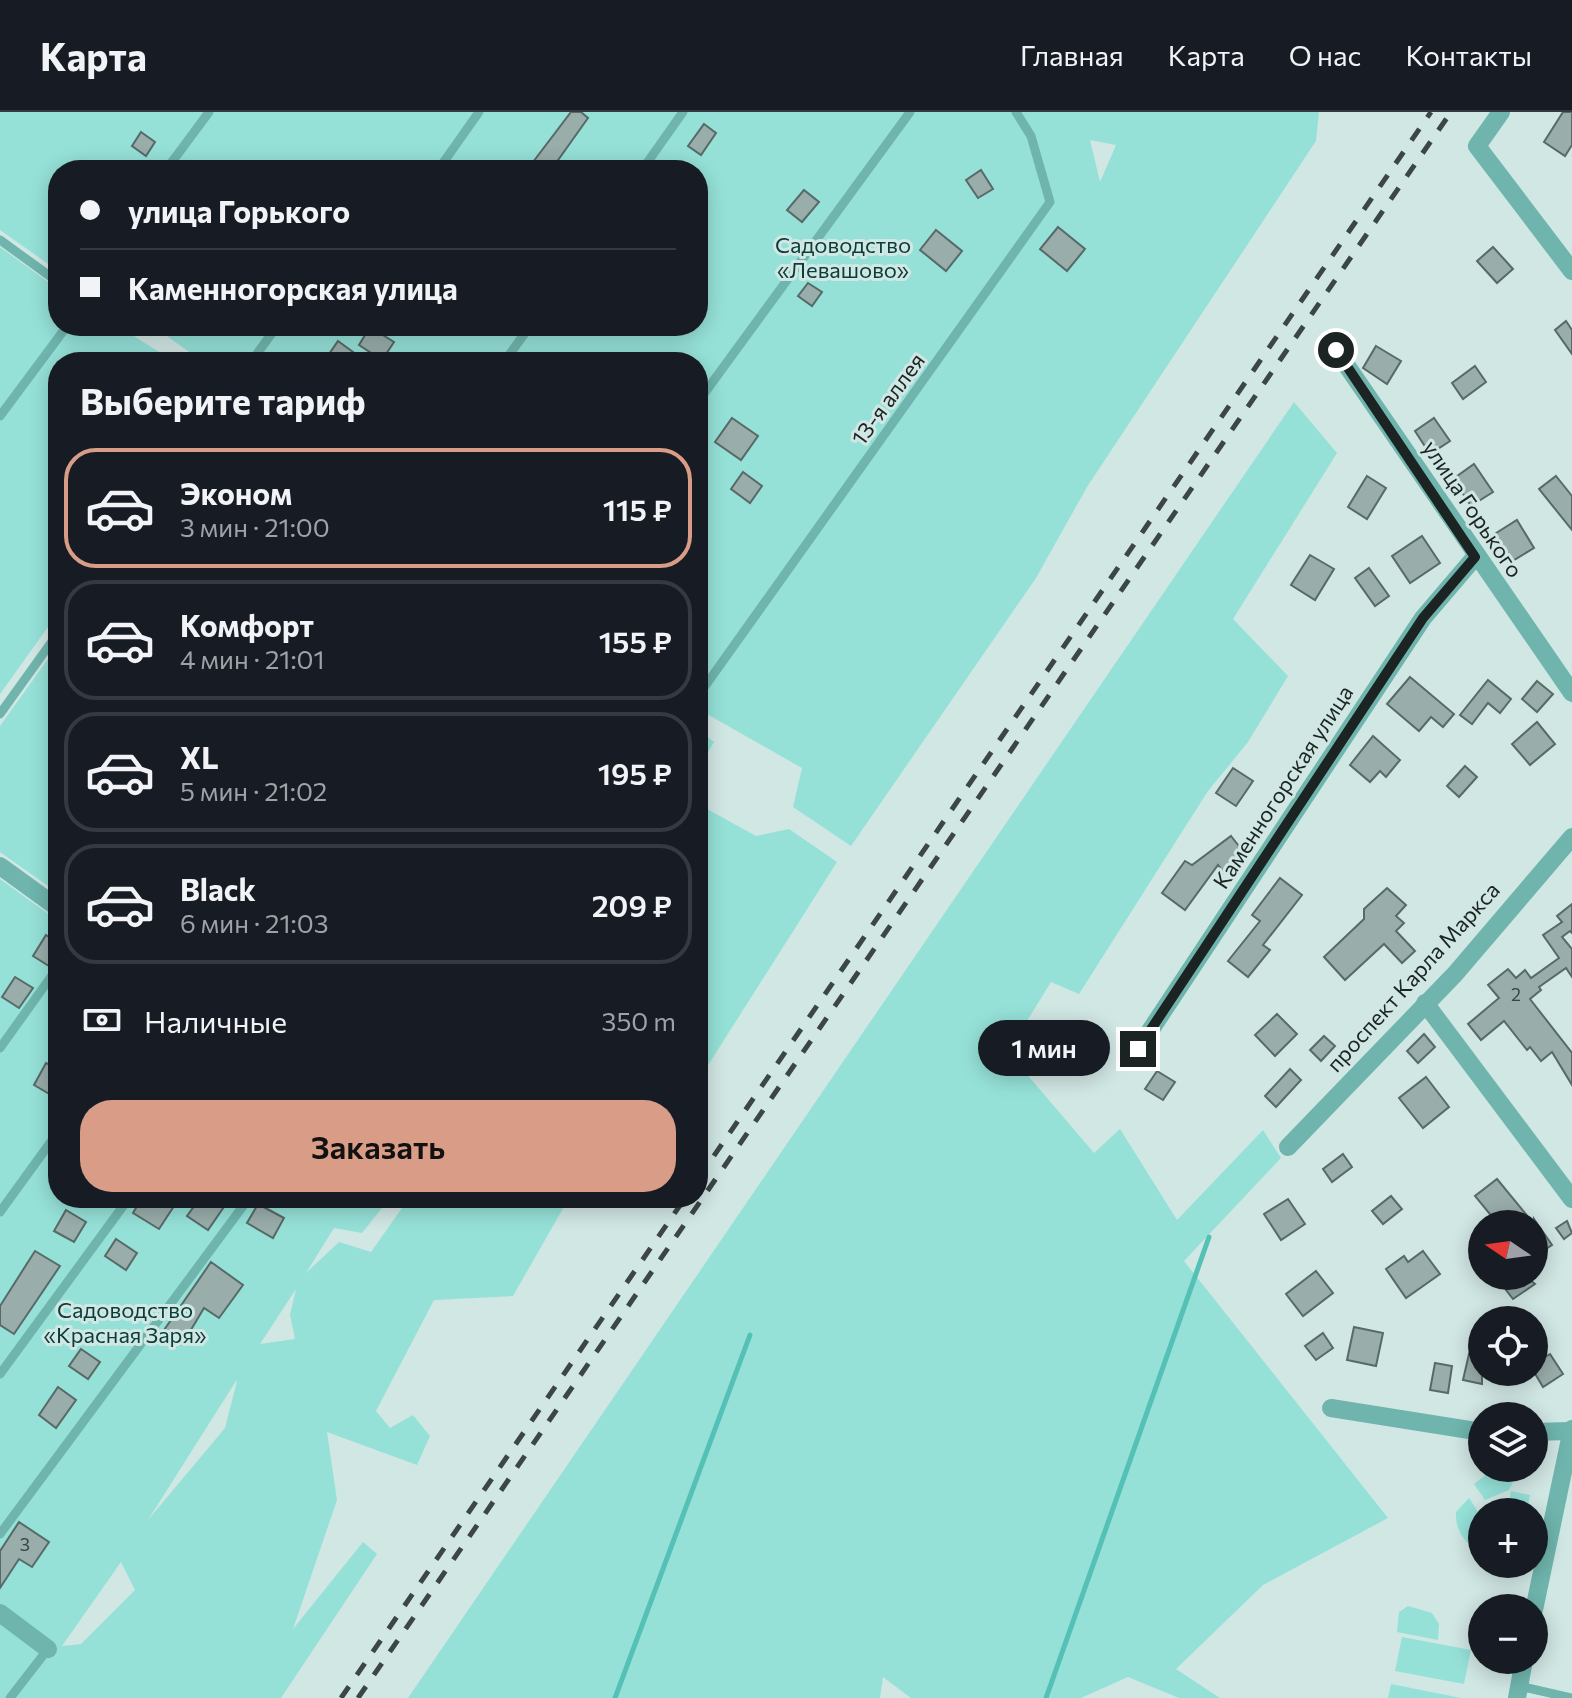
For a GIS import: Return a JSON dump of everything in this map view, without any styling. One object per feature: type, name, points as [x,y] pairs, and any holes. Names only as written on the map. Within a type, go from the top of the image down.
[{"type":"street","points":[[1501,112],[1477,146],[1572,271]]},
{"type":"street","name":"улица Горького","points":[[1336,350],[1475,557],[1572,693]]},
{"type":"street","name":"Каменногорская улица","points":[[1138,1049],[1423,618],[1475,557]]},
{"type":"street","name":"проспект Карла Маркса","points":[[1288,1147],[1425,1003],[1572,837]]},
{"type":"street","points":[[0,866],[48,901]]},
{"type":"street","points":[[1425,1003],[1572,1199]]},
{"type":"street","points":[[1331,1408],[1468,1430]]},
{"type":"street","points":[[1537,1594],[1571,1430],[1548,1431]]},
{"type":"street","points":[[0,1613],[48,1649]]},
{"type":"lane","points":[[173,160],[209,112]]},
{"type":"lane","points":[[445,160],[479,112]]},
{"type":"lane","points":[[649,160],[683,112]]},
{"type":"lane","points":[[708,388],[910,112]]},
{"type":"lane","name":"13-я аллея","points":[[708,682],[1050,202],[1031,136],[1016,112]]},
{"type":"lane","points":[[0,240],[48,275]]},
{"type":"lane","points":[[0,416],[60,336]]},
{"type":"lane","points":[[0,714],[48,647]]},
{"type":"lane","points":[[0,1048],[48,981]]},
{"type":"lane","points":[[0,1212],[48,1146]]},
{"type":"lane","points":[[0,1374],[122,1208]]},
{"type":"lane","points":[[0,1534],[242,1208]]},
{"type":"lane","points":[[10,1698],[48,1649]]},
{"type":"lane","points":[[1518,1692],[1572,1698]]},
{"type":"green space","name":"Садоводство «Левашово»","points":[[0,112],[1319,112],[1316,141],[1087,487],[1036,578],[851,846],[793,807],[802,768],[708,715],[708,352],[189,352],[167,336],[708,336],[708,160],[48,160],[48,264],[0,230]],"holes":[[[1090,140],[1116,145],[1100,182]]]},
{"type":"green space","points":[[0,247],[48,282],[48,336],[134,336],[159,352],[48,352],[48,627],[0,694]]},
{"type":"green space","points":[[1294,402],[1337,453],[1233,619],[1288,676],[1248,742],[1208,791],[1079,994],[1051,982],[1008,1052],[1094,1153],[1120,1129],[1177,1220],[1263,1130],[1281,1158],[1184,1261],[1388,1518],[1263,1585],[1176,1669],[1220,1698],[1179,1698],[1128,1677],[1081,1698],[911,1698],[883,1677],[880,1698],[408,1698]]},
{"type":"green space","points":[[48,659],[48,886],[0,852],[0,726]]},
{"type":"green space","points":[[708,737],[714,742],[708,752]]},
{"type":"green space","points":[[708,810],[756,836],[789,829],[837,862],[708,1065]]},
{"type":"green space","name":"Садоводство «Красная Заря»","points":[[0,879],[48,914],[48,1208],[382,1208],[362,1233],[334,1228],[306,1273],[339,1242],[371,1252],[402,1208],[563,1208],[513,1296],[434,1300],[376,1411],[390,1428],[413,1415],[430,1436],[417,1465],[327,1432],[337,1500],[293,1629],[363,1542],[377,1554],[281,1698],[0,1698]],"holes":[[[296,1289],[290,1315],[295,1339],[260,1344]],[[236,1381],[225,1428],[148,1520]],[[121,1562],[135,1590],[81,1644],[62,1646]]]},
{"type":"green space","points":[[1513,1482],[1509,1490],[1490,1498],[1484,1498],[1474,1484]]},
{"type":"green space","points":[[1511,1491],[1530,1495],[1529,1498],[1510,1498]]},
{"type":"green space","points":[[1468,1499],[1468,1543],[1459,1531],[1456,1512]]},
{"type":"green space","points":[[1408,1606],[1432,1613],[1439,1624],[1438,1640],[1397,1632],[1399,1612]]},
{"type":"green space","points":[[1402,1637],[1468,1649],[1464,1684],[1395,1671]]},
{"type":"green space","points":[[1391,1684],[1461,1698],[1388,1698]]},
{"type":"building","points":[[571,112],[581,112],[588,118],[558,160],[535,160]]},
{"type":"building","points":[[1563,112],[1572,112],[1572,145],[1565,156],[1544,142]]},
{"type":"building","points":[[704,124],[716,133],[701,155],[688,146]]},
{"type":"building","points":[[141,132],[155,142],[146,156],[132,146]]},
{"type":"building","points":[[981,170],[993,189],[978,198],[966,180]]},
{"type":"building","points":[[804,190],[819,202],[802,222],[787,210]]},
{"type":"building","points":[[1058,227],[1085,249],[1067,271],[1040,249]]},
{"type":"building","points":[[936,230],[962,251],[946,271],[920,250]]},
{"type":"building","points":[[1493,247],[1513,269],[1497,283],[1477,261]]},
{"type":"building","points":[[808,283],[822,292],[812,306],[798,296]]},
{"type":"building","points":[[1566,321],[1572,330],[1572,354],[1555,330]]},
{"type":"building","points":[[364,336],[384,336],[394,342],[387,352],[370,352],[359,345]]},
{"type":"building","points":[[338,341],[353,352],[330,352]]},
{"type":"building","points":[[1376,346],[1401,361],[1387,384],[1363,368]]},
{"type":"building","points":[[1475,366],[1486,382],[1463,399],[1452,383]]},
{"type":"building","points":[[732,418],[758,436],[741,460],[715,442]]},
{"type":"building","points":[[1434,418],[1450,441],[1430,454],[1415,431]]},
{"type":"building","points":[[1474,464],[1493,492],[1471,506],[1453,479]]},
{"type":"building","points":[[743,472],[762,486],[750,503],[731,489]]},
{"type":"building","points":[[1367,476],[1386,488],[1367,519],[1348,507]]},
{"type":"building","points":[[1556,476],[1572,496],[1572,530],[1539,489]]},
{"type":"building","points":[[1517,520],[1534,548],[1509,563],[1493,535]]},
{"type":"building","points":[[1422,536],[1440,563],[1410,583],[1392,556]]},
{"type":"building","points":[[1310,555],[1334,569],[1315,600],[1291,585]]},
{"type":"building","points":[[1369,568],[1389,596],[1375,606],[1355,578]]},
{"type":"building","points":[[1410,677],[1454,714],[1443,727],[1431,717],[1419,731],[1387,704]]},
{"type":"building","points":[[1488,680],[1511,699],[1500,713],[1488,703],[1472,724],[1460,715]]},
{"type":"building","points":[[1537,681],[1553,694],[1537,712],[1522,699]]},
{"type":"building","points":[[1537,722],[1555,744],[1530,765],[1512,744]]},
{"type":"building","points":[[1373,736],[1400,760],[1386,777],[1380,771],[1370,782],[1350,765]]},
{"type":"building","points":[[1465,766],[1477,777],[1459,797],[1447,786]]},
{"type":"building","points":[[1233,768],[1253,781],[1236,806],[1216,793]]},
{"type":"building","points":[[1231,836],[1246,855],[1224,873],[1218,865],[1185,910],[1162,893],[1185,861],[1192,865]]},
{"type":"building","points":[[1280,878],[1302,895],[1263,945],[1270,950],[1248,977],[1228,961],[1260,921],[1252,915]]},
{"type":"building","points":[[1387,888],[1406,905],[1396,916],[1404,923],[1396,931],[1415,951],[1402,963],[1384,944],[1345,980],[1324,957],[1364,919],[1364,909]]},
{"type":"building","points":[[1572,904],[1572,933],[1570,931],[1562,937],[1572,949],[1572,977],[1566,968],[1539,987],[1541,990],[1530,999],[1572,1053],[1572,1085],[1552,1052],[1541,1061],[1530,1047],[1527,1050],[1504,1021],[1481,1040],[1468,1024],[1499,998],[1488,985],[1508,969],[1516,978],[1525,970],[1531,978],[1559,958],[1543,935],[1562,922],[1557,916]]},
{"type":"building","points":[[46,935],[48,936],[48,965],[33,956]]},
{"type":"building","points":[[15,977],[33,988],[19,1008],[2,997]]},
{"type":"building","points":[[1277,1014],[1297,1034],[1275,1056],[1255,1035]]},
{"type":"building","points":[[1424,1034],[1435,1047],[1418,1063],[1407,1051]]},
{"type":"building","points":[[1324,1036],[1335,1046],[1321,1061],[1310,1050]]},
{"type":"building","points":[[46,1063],[48,1064],[48,1093],[34,1085]]},
{"type":"building","points":[[1290,1069],[1301,1080],[1276,1107],[1265,1096]]},
{"type":"building","points":[[1157,1071],[1175,1082],[1163,1100],[1145,1089]]},
{"type":"building","points":[[1426,1077],[1449,1107],[1423,1128],[1399,1098]]},
{"type":"building","points":[[1343,1154],[1352,1167],[1332,1182],[1323,1169]]},
{"type":"building","points":[[1497,1179],[1522,1210],[1486,1210],[1475,1196]]},
{"type":"building","points":[[1391,1196],[1402,1209],[1383,1224],[1372,1211]]},
{"type":"building","points":[[1288,1199],[1305,1224],[1281,1240],[1264,1214]]},
{"type":"building","points":[[136,1208],[173,1208],[159,1229],[133,1213]]},
{"type":"building","points":[[193,1208],[223,1208],[208,1230],[187,1216]]},
{"type":"building","points":[[256,1208],[265,1208],[284,1218],[273,1238],[247,1223]]},
{"type":"building","points":[[66,1210],[86,1222],[74,1242],[54,1231]]},
{"type":"building","points":[[1567,1221],[1572,1233],[1564,1239],[1556,1228]]},
{"type":"building","points":[[116,1239],[137,1253],[126,1270],[105,1256]]},
{"type":"building","points":[[35,1251],[60,1266],[14,1334],[0,1325],[0,1306]]},
{"type":"building","points":[[1423,1251],[1440,1274],[1406,1298],[1386,1269],[1404,1256],[1408,1262]]},
{"type":"building","points":[[211,1262],[243,1285],[219,1318],[204,1308],[182,1345],[162,1333]]},
{"type":"building","points":[[1316,1271],[1333,1293],[1303,1316],[1286,1294]]},
{"type":"building","points":[[1506,1290],[1526,1290],[1513,1299]]},
{"type":"building","points":[[1354,1327],[1383,1333],[1376,1366],[1347,1360]]},
{"type":"building","points":[[1323,1333],[1333,1348],[1316,1360],[1305,1346]]},
{"type":"building","points":[[81,1349],[100,1362],[88,1379],[69,1366]]},
{"type":"building","points":[[1548,1355],[1563,1374],[1548,1384]]},
{"type":"building","points":[[1468,1358],[1468,1381],[1463,1380]]},
{"type":"building","points":[[1435,1363],[1452,1366],[1448,1393],[1430,1390]]},
{"type":"building","points":[[58,1387],[76,1400],[56,1428],[39,1415]]},
{"type":"building","points":[[19,1522],[49,1542],[32,1567],[19,1559],[0,1588],[0,1551]]},
{"type":"waterway","points":[[1046,1698],[1209,1237]]},
{"type":"waterway","points":[[615,1698],[750,1335]]},
{"type":"railway","points":[[708,1164],[1431,112]]},
{"type":"railway","points":[[708,1190],[1451,112]]},
{"type":"railway","points":[[341,1698],[678,1208]]},
{"type":"railway","points":[[358,1698],[696,1208]]},
{"type":"route","points":[[1138,1049],[1423,618],[1475,557],[1336,350]]}]
